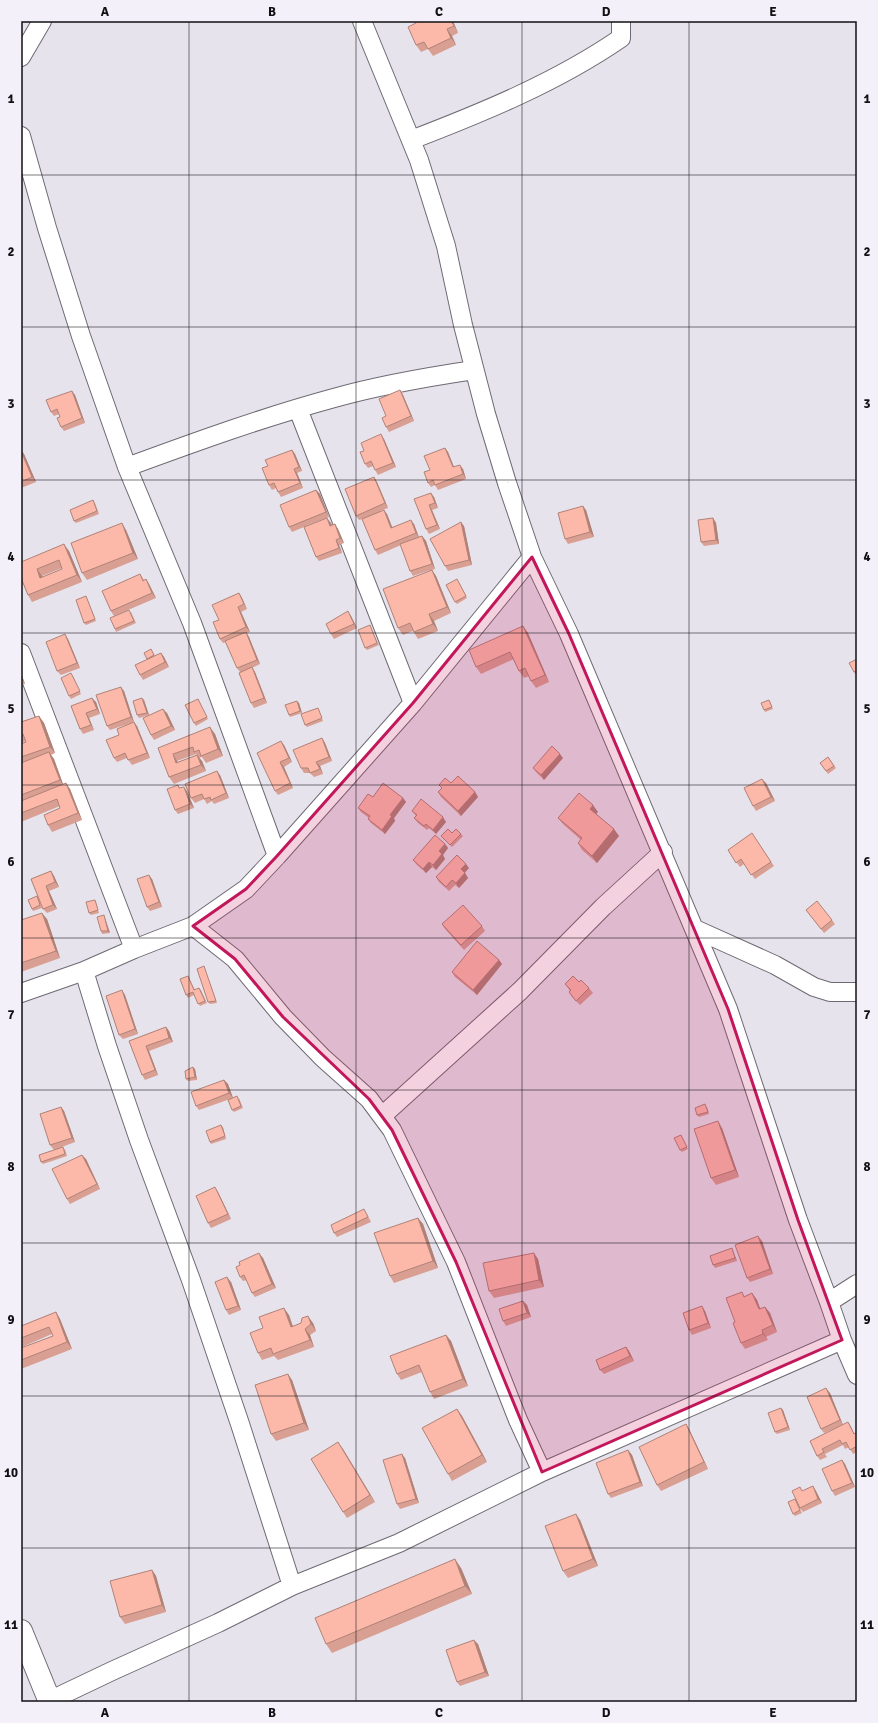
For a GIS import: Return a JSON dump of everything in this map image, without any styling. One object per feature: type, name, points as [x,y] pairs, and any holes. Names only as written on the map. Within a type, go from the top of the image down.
[{"type":"highway","points":[[21,1631],[50,1702]]},
{"type":"street","points":[[21,56],[34,28],[42,21]]},
{"type":"street","points":[[362,21],[411,140],[446,246],[474,370],[507,483],[532,557],[569,634],[663,852],[728,1008],[798,1220],[842,1340],[857,1375]]},
{"type":"street","points":[[411,140],[460,121],[566,73],[621,38],[621,21]]},
{"type":"street","points":[[21,136],[47,228],[81,336],[127,467],[192,623],[277,856]]},
{"type":"street","points":[[127,467],[226,431],[334,398],[431,376],[474,370]]},
{"type":"street","points":[[298,409],[413,703]]},
{"type":"street","points":[[21,993],[84,971],[134,949],[193,926],[246,889],[413,703],[532,557]]},
{"type":"street","points":[[21,653],[134,949]]},
{"type":"street","points":[[382,1116],[520,991],[609,901],[663,852]]},
{"type":"street","points":[[193,926],[235,959],[283,1017],[323,1058],[369,1099],[392,1130],[456,1262],[518,1420],[542,1472]]},
{"type":"street","points":[[695,929],[775,965],[818,989],[834,993],[857,992]]},
{"type":"street","points":[[84,971],[107,1046],[139,1140],[191,1280],[240,1424],[292,1586]]},
{"type":"street","points":[[829,1302],[857,1284]]},
{"type":"street","points":[[50,1702],[112,1671],[218,1623],[292,1586],[399,1543],[542,1472],[842,1340]]},
{"type":"highlighted area","points":[[532,557],[569,634],[728,1009],[798,1220],[842,1340],[542,1472],[456,1262],[392,1130],[369,1099],[283,1017],[235,959],[193,926],[246,889],[277,856],[413,703]]},
{"type":"building","points":[[415,21],[451,21],[454,26],[447,29],[451,38],[428,49],[424,42],[416,45],[408,27],[416,23]]},
{"type":"building","points":[[400,390],[411,416],[386,427],[382,418],[386,416],[379,399]]},
{"type":"building","points":[[72,391],[82,418],[61,427],[57,418],[60,417],[57,409],[51,412],[46,400]]},
{"type":"building","points":[[381,434],[393,463],[375,470],[371,461],[365,464],[360,452],[364,451],[361,443]]},
{"type":"building","points":[[445,448],[453,467],[460,465],[463,474],[435,485],[433,480],[428,483],[424,472],[430,470],[424,456]]},
{"type":"building","points":[[292,450],[299,467],[294,469],[300,483],[278,492],[274,483],[269,485],[262,468],[268,466],[265,460]]},
{"type":"building","points":[[21,451],[32,477],[21,482]]},
{"type":"building","points":[[374,477],[385,503],[356,516],[345,489]]},
{"type":"building","points":[[316,490],[326,512],[289,527],[280,505]]},
{"type":"building","points":[[431,493],[435,503],[429,505],[437,525],[426,529],[414,499]]},
{"type":"building","points":[[93,500],[97,511],[74,521],[70,510]]},
{"type":"building","points":[[583,506],[590,532],[565,539],[558,513]]},
{"type":"building","points":[[384,510],[391,528],[411,520],[416,533],[375,550],[362,519]]},
{"type":"building","points":[[327,518],[330,526],[335,524],[340,538],[336,540],[339,548],[316,557],[304,527]]},
{"type":"building","points":[[713,518],[716,540],[701,542],[698,520]]},
{"type":"building","points":[[461,522],[469,560],[445,566],[430,539]]},
{"type":"building","points":[[122,523],[133,553],[82,573],[71,543]]},
{"type":"building","points":[[422,536],[432,564],[410,571],[400,544]]},
{"type":"building","points":[[64,544],[77,575],[28,595],[21,578],[21,562]],"holes":[[[59,560],[62,569],[40,578],[37,569]]]},
{"type":"building","points":[[432,570],[447,607],[429,614],[433,624],[414,632],[410,623],[398,628],[383,589]]},
{"type":"building","points":[[140,574],[143,581],[146,579],[152,593],[111,611],[102,591]]},
{"type":"building","points":[[457,579],[466,596],[455,602],[446,585]]},
{"type":"building","points":[[239,593],[244,604],[238,607],[246,627],[220,639],[213,622],[219,620],[212,605]]},
{"type":"building","points":[[86,596],[95,619],[84,623],[76,600]]},
{"type":"building","points":[[129,610],[134,621],[115,629],[110,618]]},
{"type":"building","points":[[348,611],[354,624],[331,634],[326,624]]},
{"type":"building","points":[[370,625],[377,643],[365,648],[358,630]]},
{"type":"building","points":[[523,626],[545,675],[531,681],[525,668],[519,671],[510,652],[476,667],[469,650]]},
{"type":"building","points":[[246,632],[257,660],[237,668],[225,641]]},
{"type":"building","points":[[65,634],[77,663],[57,671],[46,642]]},
{"type":"building","points":[[151,649],[154,655],[147,659],[144,653]]},
{"type":"building","points":[[161,653],[165,662],[140,675],[135,665]]},
{"type":"building","points":[[857,659],[857,671],[854,672],[849,663]]},
{"type":"building","points":[[252,667],[264,698],[251,703],[239,673]]},
{"type":"building","points":[[71,673],[80,691],[69,696],[61,678]]},
{"type":"building","points":[[121,687],[131,717],[107,726],[96,695]]},
{"type":"building","points":[[92,698],[97,709],[86,713],[91,725],[80,729],[71,706]]},
{"type":"building","points":[[142,698],[147,713],[137,715],[133,701]]},
{"type":"building","points":[[198,699],[207,717],[194,723],[185,705]]},
{"type":"building","points":[[769,700],[772,707],[764,710],[761,703]]},
{"type":"building","points":[[297,701],[300,711],[289,715],[285,705]]},
{"type":"building","points":[[318,708],[322,718],[305,725],[301,714]]},
{"type":"building","points":[[163,709],[171,726],[151,735],[143,718]]},
{"type":"building","points":[[39,716],[50,747],[21,757],[21,744],[26,742],[23,734],[21,735],[21,722]]},
{"type":"building","points":[[134,722],[147,753],[128,760],[125,753],[114,758],[106,740],[119,735],[117,729]]},
{"type":"building","points":[[210,727],[218,749],[201,756],[199,750],[194,752],[193,747],[173,754],[176,763],[197,755],[201,765],[169,777],[158,748]]},
{"type":"building","points":[[322,738],[329,757],[316,762],[320,769],[310,773],[308,768],[301,768],[293,750]]},
{"type":"building","points":[[281,741],[289,758],[280,762],[290,783],[275,791],[257,753]]},
{"type":"building","points":[[552,746],[560,754],[541,775],[533,768]]},
{"type":"building","points":[[49,752],[60,780],[21,795],[21,763]]},
{"type":"building","points":[[828,757],[834,766],[826,771],[820,763]]},
{"type":"building","points":[[217,771],[226,793],[211,800],[210,797],[204,799],[202,794],[191,798],[185,784]]},
{"type":"building","points":[[458,776],[475,792],[458,811],[438,792],[442,788],[439,785],[445,778],[451,783]]},
{"type":"building","points":[[762,779],[771,797],[753,806],[744,788]]},
{"type":"building","points":[[66,783],[78,813],[48,825],[44,815],[60,808],[57,799],[21,813],[21,801]]},
{"type":"building","points":[[383,783],[403,798],[390,815],[392,816],[382,830],[368,819],[370,816],[358,808],[368,794],[373,797]]},
{"type":"building","points":[[178,785],[179,788],[184,787],[190,804],[175,810],[167,789]]},
{"type":"building","points":[[579,793],[593,805],[590,809],[614,829],[592,856],[578,843],[582,838],[558,818]]},
{"type":"building","points":[[421,799],[443,817],[433,830],[426,824],[424,826],[414,818],[417,815],[412,811]]},
{"type":"building","points":[[448,829],[452,833],[456,829],[461,834],[450,845],[441,836]]},
{"type":"building","points":[[752,833],[771,862],[751,875],[741,859],[736,863],[728,850]]},
{"type":"building","points":[[435,835],[445,844],[439,851],[442,854],[433,865],[429,862],[423,869],[413,860]]},
{"type":"building","points":[[457,855],[466,864],[461,869],[465,873],[456,883],[452,880],[446,887],[436,877]]},
{"type":"building","points":[[51,871],[55,882],[46,886],[53,905],[43,909],[31,879]]},
{"type":"building","points":[[149,875],[159,902],[147,907],[137,879]]},
{"type":"building","points":[[37,896],[40,905],[32,909],[28,900]]},
{"type":"building","points":[[95,900],[98,910],[89,913],[86,902]]},
{"type":"building","points":[[817,901],[832,920],[821,929],[806,910]]},
{"type":"building","points":[[463,905],[482,926],[461,945],[442,924]]},
{"type":"building","points":[[42,913],[56,951],[21,963],[21,920]]},
{"type":"building","points":[[104,915],[108,931],[101,931],[97,917]]},
{"type":"building","points":[[477,941],[499,960],[473,990],[452,972]]},
{"type":"building","points":[[204,966],[216,1001],[208,1002],[197,969]]},
{"type":"building","points":[[188,976],[194,990],[199,988],[205,1001],[198,1004],[193,992],[186,995],[180,979]]},
{"type":"building","points":[[573,976],[579,982],[581,980],[589,988],[576,1001],[569,992],[571,990],[565,984]]},
{"type":"building","points":[[122,990],[135,1029],[119,1035],[106,996]]},
{"type":"building","points":[[166,1027],[169,1038],[146,1046],[155,1070],[142,1075],[129,1041]]},
{"type":"building","points":[[193,1067],[195,1077],[186,1079],[185,1071]]},
{"type":"building","points":[[224,1080],[229,1093],[196,1106],[191,1092]]},
{"type":"building","points":[[237,1096],[241,1106],[232,1110],[228,1100]]},
{"type":"building","points":[[705,1104],[708,1112],[697,1115],[695,1108]]},
{"type":"building","points":[[61,1107],[72,1138],[50,1145],[40,1114]]},
{"type":"building","points":[[718,1121],[735,1170],[711,1178],[694,1129]]},
{"type":"building","points":[[221,1125],[225,1136],[210,1142],[206,1131]]},
{"type":"building","points":[[681,1135],[687,1147],[680,1150],[674,1138]]},
{"type":"building","points":[[63,1147],[65,1154],[41,1162],[39,1155]]},
{"type":"building","points":[[82,1155],[97,1184],[67,1199],[52,1169]]},
{"type":"building","points":[[215,1187],[228,1214],[208,1223],[196,1196]]},
{"type":"building","points":[[364,1209],[368,1217],[334,1233],[331,1225]]},
{"type":"building","points":[[418,1218],[433,1261],[390,1276],[374,1233]]},
{"type":"building","points":[[758,1236],[770,1269],[747,1278],[735,1245]]},
{"type":"building","points":[[732,1248],[735,1258],[713,1265],[710,1256]]},
{"type":"building","points":[[259,1253],[272,1284],[252,1293],[244,1275],[240,1277],[236,1267],[240,1265],[239,1262]]},
{"type":"building","points":[[534,1253],[539,1280],[489,1291],[483,1263]]},
{"type":"building","points":[[227,1277],[238,1306],[226,1310],[215,1282]]},
{"type":"building","points":[[742,1292],[744,1297],[752,1293],[759,1309],[765,1307],[773,1325],[762,1330],[763,1334],[741,1343],[733,1323],[735,1322],[726,1298]]},
{"type":"building","points":[[523,1301],[527,1313],[503,1321],[499,1309]]},
{"type":"building","points":[[702,1306],[708,1323],[689,1330],[683,1313]]},
{"type":"building","points":[[284,1308],[291,1327],[301,1323],[302,1318],[308,1316],[311,1324],[305,1329],[310,1340],[273,1354],[271,1348],[258,1353],[250,1333],[263,1328],[259,1317]]},
{"type":"building","points":[[56,1312],[67,1342],[21,1360],[21,1348],[53,1336],[49,1327],[21,1338],[21,1326]]},
{"type":"building","points":[[446,1335],[463,1379],[430,1392],[419,1365],[397,1374],[390,1356]]},
{"type":"building","points":[[626,1347],[630,1356],[600,1370],[596,1360]]},
{"type":"building","points":[[288,1374],[304,1423],[271,1434],[255,1385]]},
{"type":"building","points":[[826,1388],[840,1420],[821,1429],[807,1397]]},
{"type":"building","points":[[781,1408],[788,1427],[775,1432],[768,1413]]},
{"type":"building","points":[[457,1409],[482,1455],[448,1474],[422,1428]]},
{"type":"building","points":[[848,1422],[854,1434],[857,1432],[857,1446],[850,1450],[846,1442],[842,1444],[840,1440],[822,1449],[824,1452],[817,1456],[810,1441]]},
{"type":"building","points":[[686,1424],[704,1462],[657,1485],[639,1447]]},
{"type":"building","points":[[338,1442],[370,1495],[343,1512],[311,1459]]},
{"type":"building","points":[[628,1450],[640,1482],[608,1494],[596,1463]]},
{"type":"building","points":[[402,1454],[416,1499],[397,1504],[383,1460]]},
{"type":"building","points":[[842,1460],[852,1483],[832,1491],[822,1469]]},
{"type":"building","points":[[813,1486],[818,1499],[800,1508],[792,1491],[800,1487],[802,1491]]},
{"type":"building","points":[[795,1499],[800,1510],[793,1514],[788,1502]]},
{"type":"building","points":[[576,1514],[593,1559],[563,1571],[545,1526]]},
{"type":"building","points":[[455,1559],[465,1586],[326,1644],[315,1618]]},
{"type":"building","points":[[152,1570],[162,1605],[120,1617],[110,1581]]},
{"type":"building","points":[[474,1640],[485,1672],[457,1682],[446,1650]]}]
